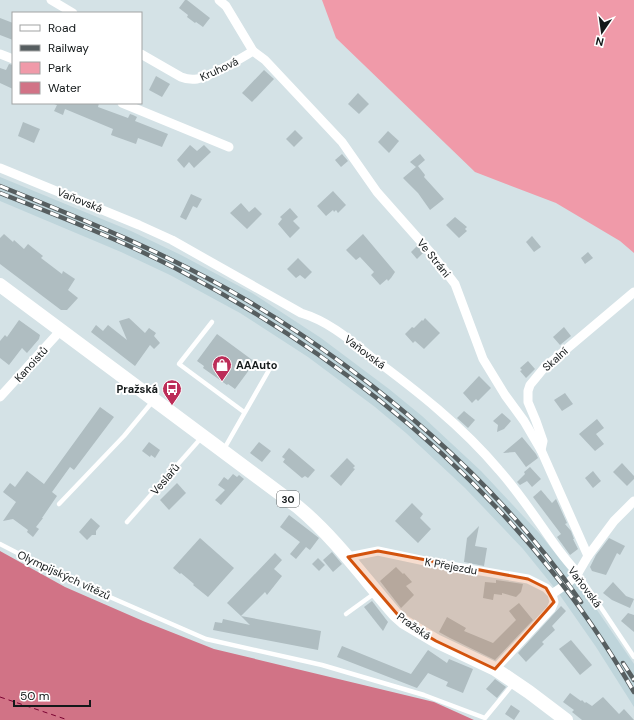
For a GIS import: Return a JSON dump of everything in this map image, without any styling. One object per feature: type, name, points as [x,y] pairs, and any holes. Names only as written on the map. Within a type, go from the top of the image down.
[{"type":"main road","name":"Pražská","points":[[0,286],[313,519],[348,557],[395,614],[404,622],[436,641],[496,669],[566,720]]},
{"type":"street","points":[[51,0],[71,12]]},
{"type":"street","name":"Ve Stráni","points":[[219,0],[226,6],[253,51],[265,60],[342,142],[377,192],[431,253],[455,284],[483,359],[505,395],[524,421],[541,450],[588,556]]},
{"type":"street","name":"Kruhová","points":[[142,55],[181,77],[196,80],[253,51]]},
{"type":"street","points":[[0,54],[12,59]]},
{"type":"street","points":[[124,104],[229,147]]},
{"type":"street","name":"Vaňovská","points":[[0,168],[139,224],[179,244],[302,313],[314,317],[335,329],[420,395],[470,438],[499,470],[525,503],[567,562],[578,573]]},
{"type":"street","name":"Skalní","points":[[541,450],[543,441],[528,402],[528,391],[530,385],[544,368],[634,292]]},
{"type":"street","name":"Kanoistů","points":[[0,397],[61,330]]},
{"type":"street","points":[[496,669],[551,609],[554,602],[552,594],[568,583],[578,573],[588,556],[614,521],[634,501]]},
{"type":"street","name":"K Přejezdu","points":[[348,557],[378,551],[439,564],[528,579],[546,588],[552,594]]},
{"type":"lane","points":[[212,322],[179,364],[244,412]]},
{"type":"lane","points":[[223,451],[273,363]]},
{"type":"lane","points":[[59,504],[124,436],[154,400]]},
{"type":"lane","name":"Veslařů","points":[[127,522],[203,436]]},
{"type":"lane","name":"Olympijských vítězů","points":[[0,544],[64,577],[206,640],[322,665],[424,695],[485,718],[514,682]]},
{"type":"lane","name":"Vaňovská","points":[[578,573],[634,658]]},
{"type":"lane","points":[[346,614],[376,592]]},
{"type":"highlighted area","points":[[378,551],[528,579],[546,588],[554,602],[495,669],[436,641],[404,622],[348,557]]},
{"type":"shaded area","points":[[0,177],[131,231],[181,255],[252,293],[321,338],[422,416],[481,471],[540,534],[575,578],[634,664],[634,707],[596,647],[557,591],[523,549],[465,488],[406,433],[375,407],[308,357],[240,313],[170,275],[121,252],[0,201]]},
{"type":"green space","points":[[322,0],[634,0],[634,253],[620,241],[556,203],[475,172],[336,38]]},
{"type":"water","points":[[0,551],[65,587],[143,621],[214,649],[434,702],[474,720],[0,720]]},
{"type":"building","points":[[185,0],[210,18],[203,27],[187,17],[188,15],[179,8]]},
{"type":"building","points":[[0,18],[12,23],[12,40],[0,35]]},
{"type":"building","points":[[9,64],[12,65],[12,89],[0,83],[0,68],[6,70]]},
{"type":"building","points":[[264,70],[274,79],[252,102],[242,93]]},
{"type":"building","points":[[156,76],[170,84],[162,97],[149,90]]},
{"type":"building","points":[[358,93],[369,104],[359,114],[348,104]]},
{"type":"building","points":[[54,104],[99,104],[98,107],[128,118],[130,114],[133,115],[137,117],[135,121],[168,134],[162,147],[138,138],[136,144],[111,135],[113,129],[65,109],[63,115],[54,111],[57,105]]},
{"type":"building","points":[[23,122],[40,129],[34,143],[18,136]]},
{"type":"building","points":[[295,130],[303,138],[294,147],[286,139]]},
{"type":"building","points":[[388,131],[399,141],[389,153],[378,142]]},
{"type":"building","points":[[190,145],[197,151],[204,145],[211,152],[194,168],[189,162],[184,168],[177,160]]},
{"type":"building","points":[[342,154],[348,161],[341,167],[335,160]]},
{"type":"building","points":[[420,154],[425,160],[418,166],[425,175],[424,177],[444,199],[430,210],[418,193],[403,178],[416,167],[410,162]]},
{"type":"building","points":[[333,191],[346,205],[338,213],[336,210],[334,212],[333,210],[326,216],[317,206]]},
{"type":"building","points":[[191,194],[202,199],[197,208],[193,206],[186,220],[180,217]]},
{"type":"building","points":[[241,203],[249,212],[255,207],[262,214],[247,229],[230,213]]},
{"type":"building","points":[[290,208],[298,217],[293,221],[300,228],[290,238],[278,224],[282,219],[280,217]]},
{"type":"building","points":[[455,217],[467,227],[465,229],[467,231],[459,238],[446,225]]},
{"type":"building","points":[[4,234],[24,249],[28,244],[43,256],[41,258],[62,274],[63,271],[75,279],[68,290],[78,298],[67,310],[61,310],[0,264],[0,238]]},
{"type":"building","points":[[363,234],[395,272],[388,281],[387,279],[380,285],[371,275],[374,272],[360,257],[356,260],[346,250]]},
{"type":"building","points":[[532,236],[541,247],[534,252],[526,242]]},
{"type":"building","points":[[417,246],[423,253],[417,259],[411,252]]},
{"type":"building","points":[[588,252],[593,258],[585,264],[581,258]]},
{"type":"building","points":[[298,258],[312,272],[305,279],[300,275],[296,278],[287,269]]},
{"type":"building","points":[[129,318],[145,333],[149,328],[156,333],[154,336],[160,343],[154,349],[150,345],[135,366],[91,332],[96,325],[103,331],[108,325],[127,340],[119,321]]},
{"type":"building","points":[[425,318],[440,333],[424,349],[415,341],[413,343],[405,334]]},
{"type":"building","points":[[19,320],[40,335],[39,339],[27,353],[22,348],[9,365],[0,358],[0,341],[5,335],[7,337]]},
{"type":"building","points":[[564,327],[571,336],[560,345],[553,337]]},
{"type":"building","points":[[217,334],[255,362],[235,389],[203,368],[204,366],[197,361]]},
{"type":"building","points":[[528,361],[535,369],[526,378],[520,371],[522,370],[520,368]]},
{"type":"building","points":[[479,376],[491,388],[478,401],[476,399],[472,403],[463,393]]},
{"type":"building","points":[[565,393],[573,404],[562,411],[554,400]]},
{"type":"building","points":[[100,407],[114,417],[74,470],[70,467],[52,492],[57,496],[36,527],[39,529],[33,537],[27,532],[28,530],[13,519],[3,521],[16,502],[3,492],[10,483],[15,487],[27,471],[44,484]]},
{"type":"building","points":[[464,411],[475,420],[468,428],[457,418]]},
{"type":"building","points":[[502,413],[511,421],[504,429],[497,432],[498,425],[493,421]]},
{"type":"building","points":[[597,419],[604,428],[596,434],[604,444],[595,451],[579,434]]},
{"type":"building","points":[[522,437],[538,458],[526,467],[515,452],[503,453]]},
{"type":"building","points":[[149,442],[160,450],[155,458],[151,455],[150,457],[142,451]]},
{"type":"building","points":[[259,442],[271,451],[262,462],[250,453]]},
{"type":"building","points":[[289,448],[315,470],[308,478],[305,476],[302,478],[283,462],[285,459],[282,457]]},
{"type":"building","points":[[347,458],[355,466],[353,468],[355,469],[341,486],[330,476]]},
{"type":"building","points":[[622,463],[634,476],[634,479],[627,486],[613,472]]},
{"type":"building","points":[[530,467],[541,479],[532,487],[527,481],[520,485],[517,482],[525,474],[524,472]]},
{"type":"building","points":[[593,471],[601,481],[593,488],[585,478]]},
{"type":"building","points":[[233,474],[237,477],[239,475],[244,479],[221,505],[215,500],[225,490],[218,485],[224,477],[228,480]]},
{"type":"building","points":[[177,483],[186,493],[169,510],[160,500]]},
{"type":"building","points":[[541,490],[552,503],[556,499],[567,523],[565,524],[571,531],[578,549],[570,555],[557,537],[561,534],[533,497]]},
{"type":"building","points":[[412,503],[423,514],[420,518],[431,529],[418,543],[395,521]]},
{"type":"building","points":[[289,515],[319,538],[310,550],[306,547],[296,559],[290,554],[300,542],[280,527]]},
{"type":"building","points":[[91,518],[100,526],[96,531],[96,535],[92,535],[87,540],[79,532]]},
{"type":"building","points":[[479,526],[475,546],[487,548],[484,566],[464,562],[467,538]]},
{"type":"building","points":[[200,538],[234,568],[208,597],[181,573],[180,574],[173,568]]},
{"type":"building","points":[[609,538],[625,546],[620,555],[617,553],[606,575],[592,571],[590,567],[596,555]]},
{"type":"building","points":[[332,552],[342,564],[333,572],[323,560]]},
{"type":"building","points":[[275,553],[282,560],[274,569],[282,576],[267,595],[265,592],[241,616],[227,603]]},
{"type":"building","points":[[318,558],[325,565],[319,571],[312,564]]},
{"type":"building","points":[[396,567],[412,582],[406,586],[414,595],[401,608],[380,581]]},
{"type":"building","points":[[496,580],[523,584],[521,592],[516,597],[502,593],[502,595],[494,594],[493,600],[483,598],[485,582],[496,583]]},
{"type":"building","points":[[613,582],[626,596],[634,599],[630,608],[612,600],[603,593]]},
{"type":"building","points":[[372,601],[388,622],[383,631],[364,607]]},
{"type":"building","points":[[519,603],[533,620],[495,660],[439,632],[447,617],[466,628],[464,631],[493,643],[516,620],[509,611]]},
{"type":"building","points":[[561,606],[566,611],[552,626],[555,630],[542,642],[544,644],[526,662],[518,653]]},
{"type":"building","points":[[628,613],[634,615],[634,632],[621,621]]},
{"type":"building","points":[[241,616],[321,631],[318,650],[213,630],[215,622],[222,623],[223,619],[250,625]]},
{"type":"building","points":[[571,640],[592,665],[580,675],[559,649]]},
{"type":"building","points":[[342,646],[411,674],[428,650],[447,663],[449,659],[473,669],[463,693],[446,686],[448,682],[428,673],[417,688],[337,657]]},
{"type":"building","points":[[495,679],[506,687],[497,698],[486,689]]},
{"type":"building","points":[[570,693],[581,701],[582,700],[592,706],[603,697],[619,714],[624,709],[634,720],[582,720],[572,712],[574,710],[563,702]]},
{"type":"building","points":[[511,705],[520,711],[514,720],[505,714]]},
{"type":"ferry route","points":[[0,697],[68,720]]},
{"type":"railway","points":[[0,186],[95,225],[188,268],[248,301],[341,363],[387,397],[472,473],[511,514],[548,557],[581,602]]},
{"type":"railway","points":[[0,193],[66,219],[154,257],[175,268],[228,297],[279,329],[378,399],[469,479],[511,523],[550,569],[584,613],[634,692]]},
{"type":"railway","points":[[623,663],[634,680]]},
{"type":"place","name":"AAAuto","points":[[222,382]]},
{"type":"place","name":"Pražská","points":[[172,406]]}]
